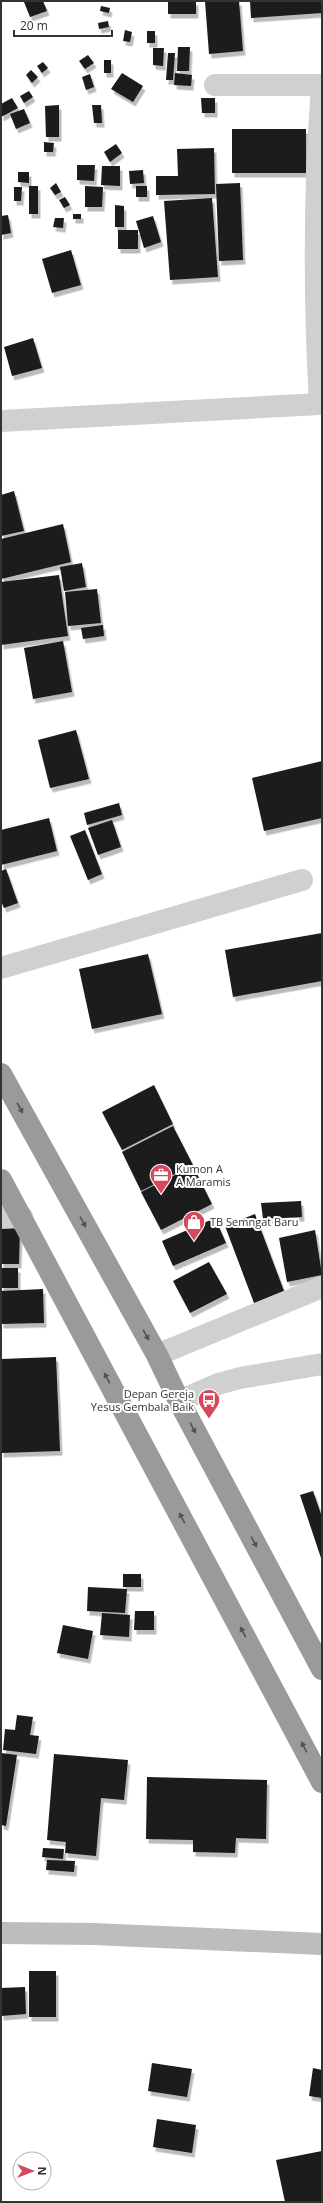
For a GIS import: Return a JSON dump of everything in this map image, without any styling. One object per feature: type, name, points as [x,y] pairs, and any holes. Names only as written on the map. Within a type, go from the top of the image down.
[{"type":"highway","points":[[1,1074],[157,1355],[179,1401],[322,1669]]},
{"type":"highway","points":[[1,1180],[12,1218],[322,1782]]},
{"type":"street","points":[[1,421],[321,404],[316,339],[315,242],[322,86],[215,85]]},
{"type":"street","points":[[1,968],[302,880]]},
{"type":"street","points":[[157,1355],[322,1287]]},
{"type":"street","points":[[179,1401],[218,1384],[240,1378],[322,1364]]},
{"type":"street","points":[[1,1934],[93,1934],[322,1944]]},
{"type":"building","points":[[43,1],[47,11],[30,17],[24,2]]},
{"type":"building","points":[[168,1],[196,1],[196,14],[168,14]]},
{"type":"building","points":[[205,1],[239,1],[243,51],[209,54]]},
{"type":"building","points":[[250,1],[322,1],[322,13],[251,18]]},
{"type":"building","points":[[101,6],[110,8],[109,13],[100,11]]},
{"type":"building","points":[[108,21],[109,27],[99,29],[98,23]]},
{"type":"building","points":[[125,30],[132,32],[130,42],[123,41]]},
{"type":"building","points":[[147,31],[155,31],[155,43],[147,43]]},
{"type":"building","points":[[178,47],[190,47],[189,71],[177,71]]},
{"type":"building","points":[[153,48],[164,48],[163,66],[153,65]]},
{"type":"building","points":[[168,53],[175,53],[173,80],[166,80]]},
{"type":"building","points":[[88,55],[94,63],[85,69],[79,61]]},
{"type":"building","points":[[104,60],[111,60],[111,73],[104,73]]},
{"type":"building","points":[[43,62],[48,68],[42,73],[37,66]]},
{"type":"building","points":[[31,70],[38,77],[32,83],[26,75]]},
{"type":"building","points":[[122,73],[143,86],[133,102],[111,89]]},
{"type":"building","points":[[175,73],[192,75],[191,86],[174,85]]},
{"type":"building","points":[[90,74],[94,87],[86,90],[82,77]]},
{"type":"building","points":[[29,91],[33,97],[24,103],[20,96]]},
{"type":"building","points":[[12,98],[18,108],[1,117],[1,104]]},
{"type":"building","points":[[201,98],[215,98],[215,113],[202,113]]},
{"type":"building","points":[[59,105],[59,137],[46,137],[45,106]]},
{"type":"building","points":[[92,105],[101,105],[102,123],[94,123]]},
{"type":"building","points":[[24,109],[30,123],[16,129],[10,114]]},
{"type":"building","points":[[232,129],[306,129],[306,173],[232,173]]},
{"type":"building","points":[[44,142],[54,143],[53,152],[44,152]]},
{"type":"building","points":[[116,144],[122,153],[110,162],[104,152]]},
{"type":"building","points":[[214,148],[215,194],[156,195],[156,176],[178,176],[177,149]]},
{"type":"building","points":[[77,165],[95,165],[94,181],[77,180]]},
{"type":"building","points":[[102,166],[120,166],[120,186],[101,185]]},
{"type":"building","points":[[143,170],[144,183],[130,184],[129,171]]},
{"type":"building","points":[[18,172],[29,172],[29,183],[18,182]]},
{"type":"building","points":[[56,183],[61,192],[55,195],[50,188]]},
{"type":"building","points":[[240,183],[243,260],[219,261],[216,184]]},
{"type":"building","points":[[29,186],[38,186],[38,214],[29,214]]},
{"type":"building","points":[[85,186],[103,187],[102,207],[85,207]]},
{"type":"building","points":[[136,186],[147,186],[147,197],[136,197]]},
{"type":"building","points":[[14,187],[22,187],[21,201],[14,201]]},
{"type":"building","points":[[65,197],[70,205],[64,208],[59,200]]},
{"type":"building","points":[[212,198],[218,277],[170,280],[164,201]]},
{"type":"building","points":[[115,205],[124,206],[124,227],[115,227]]},
{"type":"building","points":[[73,214],[81,214],[81,219],[73,219]]},
{"type":"building","points":[[8,215],[11,233],[1,235],[1,216]]},
{"type":"building","points":[[153,216],[161,242],[144,248],[136,221]]},
{"type":"building","points":[[55,218],[64,218],[63,228],[53,227]]},
{"type":"building","points":[[118,230],[138,230],[138,249],[118,249]]},
{"type":"building","points":[[71,250],[81,285],[52,293],[42,259]]},
{"type":"building","points":[[33,338],[42,368],[12,376],[4,347]]},
{"type":"building","points":[[14,491],[24,531],[1,536],[1,495]]},
{"type":"building","points":[[63,524],[71,562],[1,579],[1,539]]},
{"type":"building","points":[[82,563],[86,587],[64,591],[60,567]]},
{"type":"building","points":[[59,575],[68,636],[1,645],[1,582]]},
{"type":"building","points":[[97,589],[101,623],[68,626],[65,592]]},
{"type":"building","points":[[103,625],[104,636],[83,639],[81,628]]},
{"type":"building","points":[[63,641],[72,692],[33,699],[24,648]]},
{"type":"building","points":[[76,730],[89,779],[50,788],[38,740]]},
{"type":"building","points":[[322,761],[322,818],[264,831],[252,778]]},
{"type":"building","points":[[119,803],[122,815],[87,825],[84,813]]},
{"type":"building","points":[[49,818],[57,851],[1,865],[1,830]]},
{"type":"building","points":[[112,820],[121,847],[98,855],[88,828]]},
{"type":"building","points":[[85,830],[102,874],[88,880],[70,836]]},
{"type":"building","points":[[6,869],[18,903],[4,908],[1,901],[1,871]]},
{"type":"building","points":[[322,933],[322,981],[233,997],[225,950]]},
{"type":"building","points":[[148,954],[162,1014],[92,1029],[79,969]]},
{"type":"building","points":[[154,1085],[173,1124],[122,1150],[102,1112]]},
{"type":"building","points":[[173,1126],[193,1165],[141,1191],[122,1152]]},
{"type":"building","points":[[193,1166],[212,1204],[161,1230],[141,1192]]},
{"type":"building","points":[[301,1201],[302,1217],[263,1219],[261,1203]]},
{"type":"building","points":[[255,1214],[284,1291],[254,1303],[225,1226]]},
{"type":"building","name":"TB Semngat Baru","points":[[215,1218],[226,1243],[173,1266],[162,1241]]},
{"type":"building","points":[[1,1222],[14,1222],[14,1229],[20,1229],[19,1264],[1,1264]]},
{"type":"building","points":[[315,1230],[322,1275],[287,1282],[279,1238]]},
{"type":"building","points":[[209,1262],[227,1294],[190,1313],[173,1281]]},
{"type":"building","points":[[1,1268],[18,1268],[18,1288],[1,1288]]},
{"type":"building","points":[[43,1289],[44,1323],[1,1324],[1,1291]]},
{"type":"building","points":[[56,1357],[60,1451],[1,1453],[1,1359]]},
{"type":"building","points":[[313,1491],[322,1517],[322,1561],[300,1495]]},
{"type":"building","points":[[123,1574],[141,1574],[141,1587],[123,1587]]},
{"type":"building","points":[[88,1587],[127,1589],[125,1613],[87,1611]]},
{"type":"building","points":[[135,1611],[154,1611],[154,1630],[134,1630]]},
{"type":"building","points":[[102,1613],[130,1615],[129,1637],[100,1635]]},
{"type":"building","points":[[63,1625],[93,1631],[88,1659],[57,1653]]},
{"type":"building","points":[[17,1715],[33,1717],[30,1735],[39,1736],[36,1754],[3,1750],[5,1729],[15,1730]]},
{"type":"building","points":[[1,1753],[17,1755],[6,1826],[1,1825]]},
{"type":"building","points":[[54,1754],[128,1760],[124,1800],[101,1798],[96,1856],[65,1853],[66,1842],[47,1840]]},
{"type":"building","points":[[147,1777],[267,1780],[266,1839],[236,1838],[235,1853],[193,1852],[193,1840],[146,1839]]},
{"type":"building","points":[[43,1848],[64,1849],[63,1859],[42,1857]]},
{"type":"building","points":[[47,1860],[75,1861],[74,1872],[46,1870]]},
{"type":"building","points":[[29,1971],[56,1971],[56,2017],[29,2017]]},
{"type":"building","points":[[25,1987],[26,2014],[1,2016],[1,1988]]},
{"type":"building","points":[[152,2063],[192,2069],[187,2097],[148,2091]]},
{"type":"building","points":[[313,2068],[322,2070],[322,2098],[309,2096]]},
{"type":"building","points":[[157,2119],[196,2125],[192,2153],[153,2147]]},
{"type":"building","points":[[322,2151],[322,2202],[285,2202],[276,2160]]},
{"type":"place","name":"Kumon A A Maramis","points":[[161,1194]]},
{"type":"place","name":"TB Semngat Baru","points":[[194,1242]]},
{"type":"place","name":"Depan Gereja Yesus Gembala Baik","points":[[209,1420]]}]
